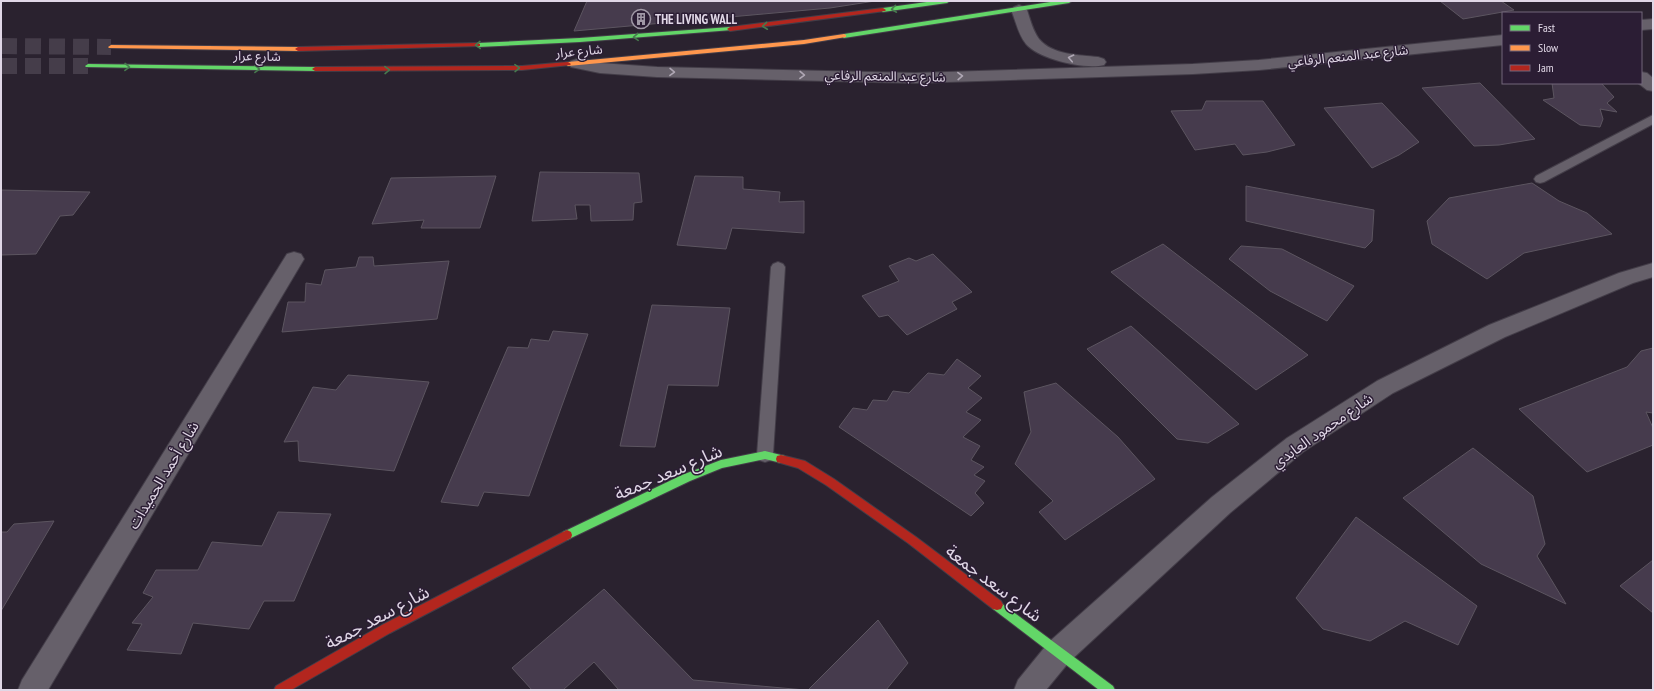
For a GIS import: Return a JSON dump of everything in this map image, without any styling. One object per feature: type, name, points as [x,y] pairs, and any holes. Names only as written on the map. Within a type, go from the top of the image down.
[{"type":"main road","name":"شارع عرار","points":[[111,47],[307,49],[517,44],[728,30],[947,1]]},
{"type":"main road","name":"شارع عرار","points":[[88,66],[369,70],[522,68],[804,42],[1069,1]]},
{"type":"main road","name":"شارع سعد جمعة","points":[[280,690],[326,662],[435,603],[686,478],[714,467],[765,455],[801,464],[830,482],[912,540],[1109,690]]},
{"type":"street","name":"شارع عبد المنعم الرفاعي","points":[[1018,10],[1033,42],[1042,50],[1052,54],[1110,64],[1193,69]]},
{"type":"street","points":[[1642,25],[1653,24]]},
{"type":"street","name":"شارع عبد المنعم الرفاعي","points":[[578,64],[613,69],[657,72],[915,78],[1193,69],[1267,64],[1502,40]]},
{"type":"street","points":[[1642,78],[1653,86]]},
{"type":"street","name":"شارع أحمد الحميدات","points":[[32,690],[294,259]]},
{"type":"street","name":"شارع محمود العابدي","points":[[1028,690],[1059,652],[1166,554],[1295,445],[1378,392],[1497,331],[1626,278],[1653,270]]},
{"type":"lane","points":[[1540,179],[1653,119]]},
{"type":"lane","points":[[765,455],[778,267]]},
{"type":"building","name":"THE LIVING WALL","points":[[587,1],[875,1],[830,8],[574,31]]},
{"type":"building","points":[[1440,1],[1501,1],[1514,10],[1502,12],[1463,19]]},
{"type":"building","points":[[1480,83],[1535,139],[1499,145],[1474,146],[1422,88]]},
{"type":"building","points":[[1552,84],[1602,84],[1614,97],[1607,103],[1617,112],[1600,109],[1603,119],[1600,127],[1580,125],[1543,100],[1554,98]]},
{"type":"building","points":[[1206,101],[1263,101],[1295,145],[1267,152],[1243,155],[1235,144],[1195,150],[1171,111],[1202,110]]},
{"type":"building","points":[[1382,103],[1419,142],[1399,155],[1372,168],[1324,108]]},
{"type":"building","points":[[540,172],[639,173],[642,202],[634,203],[633,220],[591,221],[590,205],[575,205],[577,219],[532,221]]},
{"type":"building","points":[[496,176],[480,228],[421,228],[424,220],[372,224],[391,178]]},
{"type":"building","points":[[695,176],[743,177],[743,189],[780,192],[779,202],[804,201],[804,233],[732,228],[726,249],[677,245]]},
{"type":"building","points":[[1532,183],[1559,201],[1587,213],[1612,234],[1524,253],[1487,279],[1432,244],[1427,221],[1449,198]]},
{"type":"building","points":[[1246,186],[1374,210],[1372,241],[1365,248],[1246,221]]},
{"type":"building","points":[[1,190],[90,192],[73,215],[60,216],[36,254],[1,255]]},
{"type":"building","points":[[1163,244],[1308,355],[1256,390],[1111,272]]},
{"type":"building","points":[[1241,246],[1282,249],[1354,286],[1327,321],[1270,291],[1229,259]]},
{"type":"building","points":[[933,254],[972,292],[952,302],[957,309],[907,335],[888,315],[879,317],[862,296],[899,281],[889,266],[909,258],[916,261]]},
{"type":"building","points":[[359,257],[373,257],[374,266],[449,261],[437,319],[282,332],[288,302],[305,302],[306,283],[321,285],[325,270],[356,267]]},
{"type":"building","points":[[652,305],[730,308],[718,386],[668,385],[655,447],[620,446]]},
{"type":"building","points":[[1131,326],[1239,424],[1208,443],[1177,439],[1087,349]]},
{"type":"building","points":[[553,331],[588,334],[529,496],[484,492],[478,506],[441,502],[508,347],[528,348],[531,339],[549,341]]},
{"type":"building","points":[[1653,348],[1653,413],[1646,412],[1653,428],[1653,445],[1587,472],[1519,409],[1627,367],[1641,351]]},
{"type":"building","points":[[957,359],[981,376],[968,388],[982,398],[966,412],[981,420],[963,437],[980,446],[971,460],[984,467],[974,475],[985,481],[975,493],[984,503],[971,516],[839,427],[853,408],[867,410],[873,400],[887,401],[893,391],[909,393],[928,373],[944,375]]},
{"type":"building","points":[[348,375],[429,382],[394,471],[299,461],[298,441],[284,442],[313,387],[336,390]]},
{"type":"building","points":[[1056,383],[1118,437],[1155,479],[1065,540],[1039,512],[1053,501],[1015,464],[1031,432],[1024,392]]},
{"type":"building","points":[[1473,448],[1533,496],[1545,544],[1537,556],[1566,604],[1481,564],[1403,498]]},
{"type":"building","points":[[278,512],[331,514],[294,601],[264,601],[249,629],[193,623],[181,654],[127,650],[142,624],[132,623],[153,597],[143,593],[156,570],[198,570],[212,542],[262,546]]},
{"type":"building","points":[[1356,517],[1477,606],[1458,645],[1405,621],[1370,641],[1323,629],[1296,598]]},
{"type":"building","points":[[54,521],[1,611],[1,532],[7,532],[14,524]]},
{"type":"building","points":[[1653,560],[1653,613],[1620,586]]},
{"type":"building","points":[[604,589],[693,680],[805,690],[619,690],[594,662],[563,690],[532,690],[512,668]]},
{"type":"building","points":[[878,620],[908,663],[886,690],[808,690]]},
{"type":"tunnel","points":[[1,46],[111,47]]},
{"type":"tunnel","points":[[1,66],[88,66]]},
{"type":"traffic: fast","points":[[883,10],[947,1]]},
{"type":"traffic: fast","points":[[844,36],[1069,1]]},
{"type":"traffic: fast","points":[[478,45],[580,40],[730,29]]},
{"type":"traffic: fast","points":[[88,66],[315,69]]},
{"type":"traffic: fast","points":[[567,535],[686,478],[721,464],[765,455],[781,459]]},
{"type":"traffic: fast","points":[[997,605],[1109,690]]},
{"type":"traffic: slow","points":[[568,64],[804,42],[844,36]]},
{"type":"traffic: slow","points":[[111,47],[298,49]]},
{"type":"traffic: jam","points":[[730,29],[883,10]]},
{"type":"traffic: jam","points":[[298,49],[478,45]]},
{"type":"traffic: jam","points":[[315,69],[522,68],[568,64]]},
{"type":"traffic: jam","points":[[781,459],[801,464],[830,482],[912,540],[997,605]]},
{"type":"traffic: jam","points":[[280,690],[386,629],[567,535]]},
{"type":"place","name":"THE LIVING WALL","points":[[641,19]]}]
